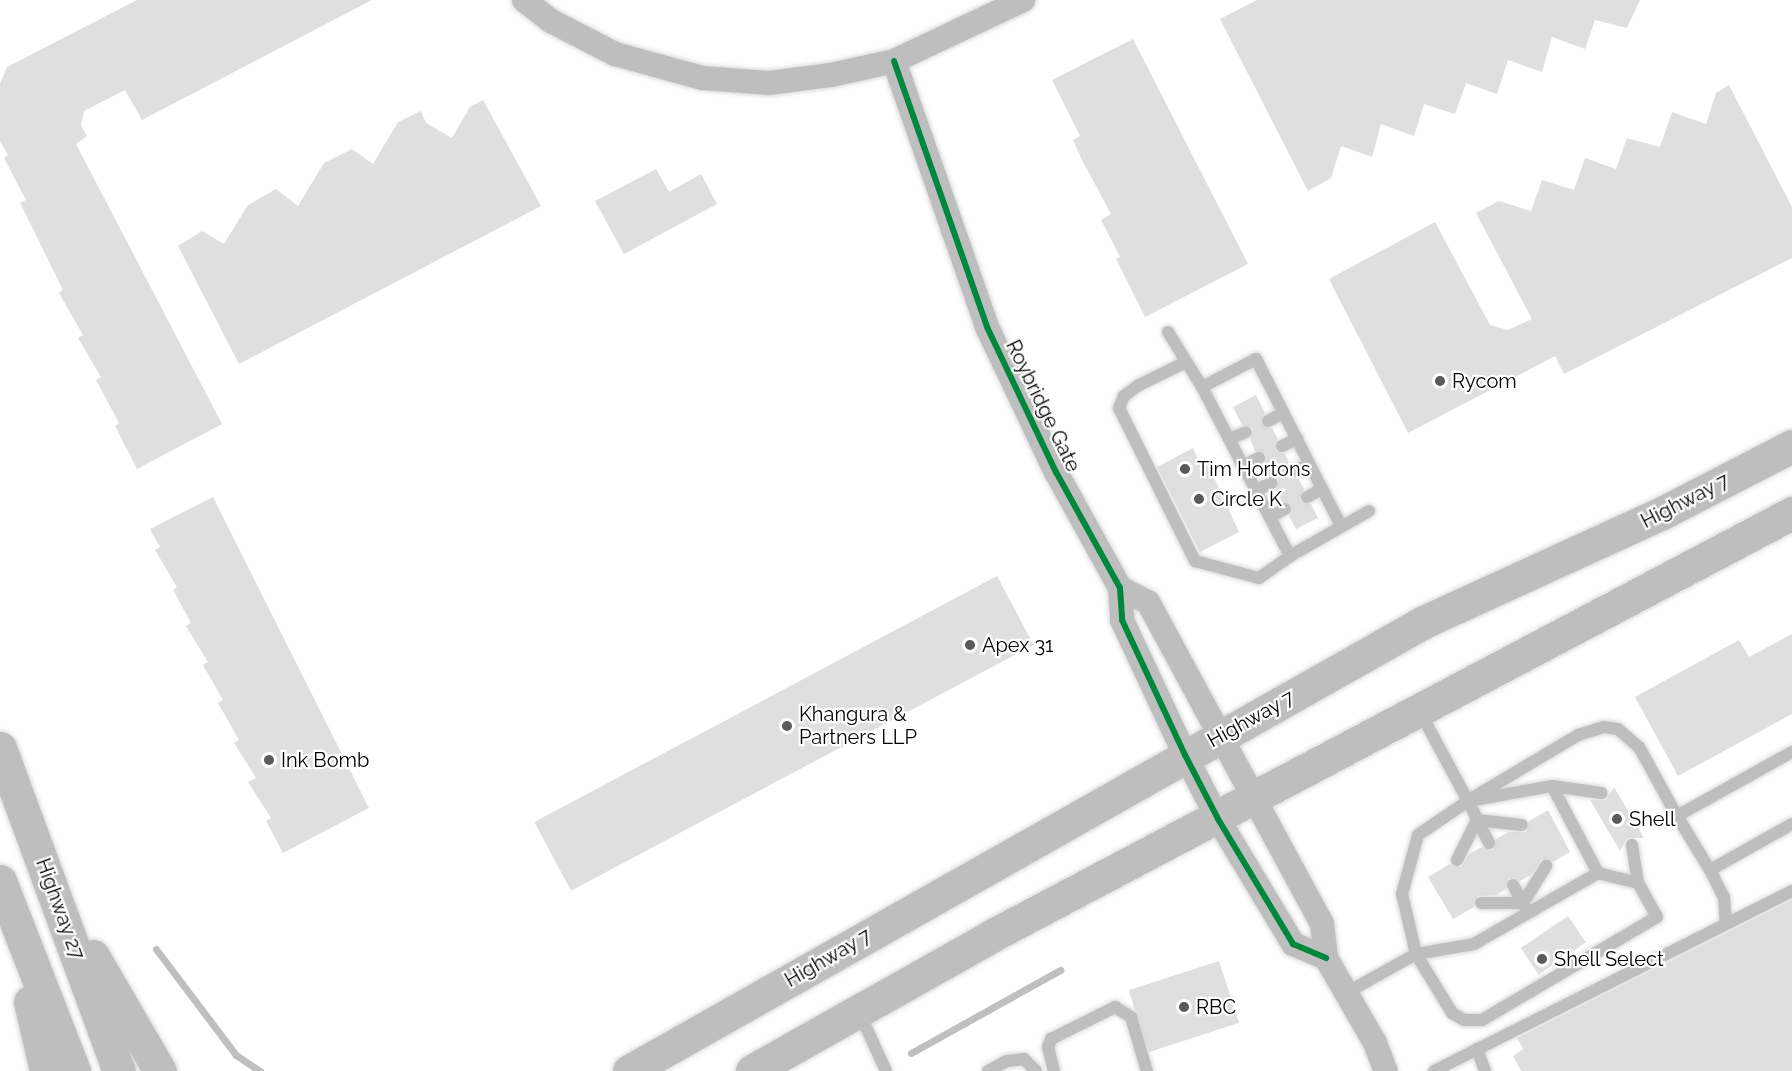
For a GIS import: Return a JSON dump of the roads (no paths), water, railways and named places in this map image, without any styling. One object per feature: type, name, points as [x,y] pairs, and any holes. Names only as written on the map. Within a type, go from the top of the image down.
[{"type":"main road","name":"Highway 7","points":[[602,1071],[637,1066],[1424,622],[1662,513],[1792,446]]},
{"type":"main road","points":[[752,1071],[993,935],[1218,819],[1792,513]]},
{"type":"main road","name":"Highway 27","points":[[0,748],[119,1071]]},
{"type":"main road","points":[[51,885],[160,1071]]},
{"type":"main road","points":[[4,892],[46,1071]]},
{"type":"main road","points":[[4,892],[74,1071]]},
{"type":"street","points":[[524,0],[551,21],[615,54],[702,78],[769,83],[831,75],[894,61],[1023,0]]},
{"type":"street","name":"Roybridge Gate","points":[[894,61],[987,327],[1031,422],[1120,588],[1122,620],[1185,755],[1218,819],[1293,944],[1326,958]]},
{"type":"street","points":[[1120,588],[1148,602],[1221,736],[1252,800],[1322,924],[1326,958],[1386,1071]]},
{"type":"lane","points":[[1168,332],[1202,387],[1290,556]]},
{"type":"lane","points":[[1202,387],[1256,359],[1341,526]]},
{"type":"lane","points":[[1186,362],[1139,385],[1124,396],[1119,408],[1195,561],[1259,578],[1290,556],[1369,511]]},
{"type":"lane","points":[[1268,421],[1283,413]]},
{"type":"lane","points":[[1229,440],[1246,432]]},
{"type":"lane","points":[[1282,446],[1297,439]]},
{"type":"lane","points":[[1243,466],[1259,458]]},
{"type":"lane","points":[[1294,471],[1309,464]]},
{"type":"lane","points":[[1256,490],[1272,483]]},
{"type":"lane","points":[[1307,497],[1322,489]]},
{"type":"lane","points":[[1270,517],[1286,509]]},
{"type":"lane","points":[[1419,711],[1489,843]]},
{"type":"lane","points":[[1632,845],[1638,883],[1657,917],[1482,1020],[1464,1020],[1452,1013],[1416,954],[1402,894],[1418,835],[1468,801],[1578,735],[1604,727],[1624,733],[1639,747],[1724,897],[1726,924]]},
{"type":"lane","points":[[1677,816],[1792,752]]},
{"type":"lane","points":[[1468,801],[1552,786],[1602,793]]},
{"type":"lane","points":[[1552,786],[1598,873]]},
{"type":"lane","points":[[1477,820],[1522,825]]},
{"type":"lane","points":[[1457,860],[1477,820]]},
{"type":"lane","points":[[1710,870],[1792,824]]},
{"type":"lane","points":[[1525,907],[1546,866]]},
{"type":"lane","points":[[1346,993],[1416,954],[1474,944],[1525,907],[1598,873],[1638,883]]},
{"type":"lane","points":[[1513,885],[1525,907]]},
{"type":"lane","points":[[1434,1071],[1792,891]]},
{"type":"lane","points":[[1481,903],[1525,907]]},
{"type":"lane","points":[[1054,1071],[1048,1047],[1051,1039],[1115,1007],[1131,1017],[1148,1071]]},
{"type":"lane","points":[[858,1010],[886,1071]]},
{"type":"lane","points":[[1477,1049],[1485,1071]]},
{"type":"lane","points":[[988,1071],[1007,1061],[1024,1059],[1036,1071]]},
{"type":"waterway","points":[[156,949],[236,1055],[260,1071]]},
{"type":"waterway","points":[[911,1053],[1060,970]]},
{"type":"place","name":"Rycom","points":[[1440,381]]},
{"type":"place","name":"Tim Hortons","points":[[1185,469]]},
{"type":"place","name":"Circle K","points":[[1199,499]]},
{"type":"place","name":"Apex 31","points":[[970,645]]},
{"type":"place","name":"Khangura & Partners LLP","points":[[787,726]]},
{"type":"place","name":"Ink Bomb","points":[[269,760]]},
{"type":"place","name":"Shell","points":[[1617,819]]},
{"type":"place","name":"Shell Select","points":[[1542,959]]},
{"type":"place","name":"RBC","points":[[1184,1007]]}]
